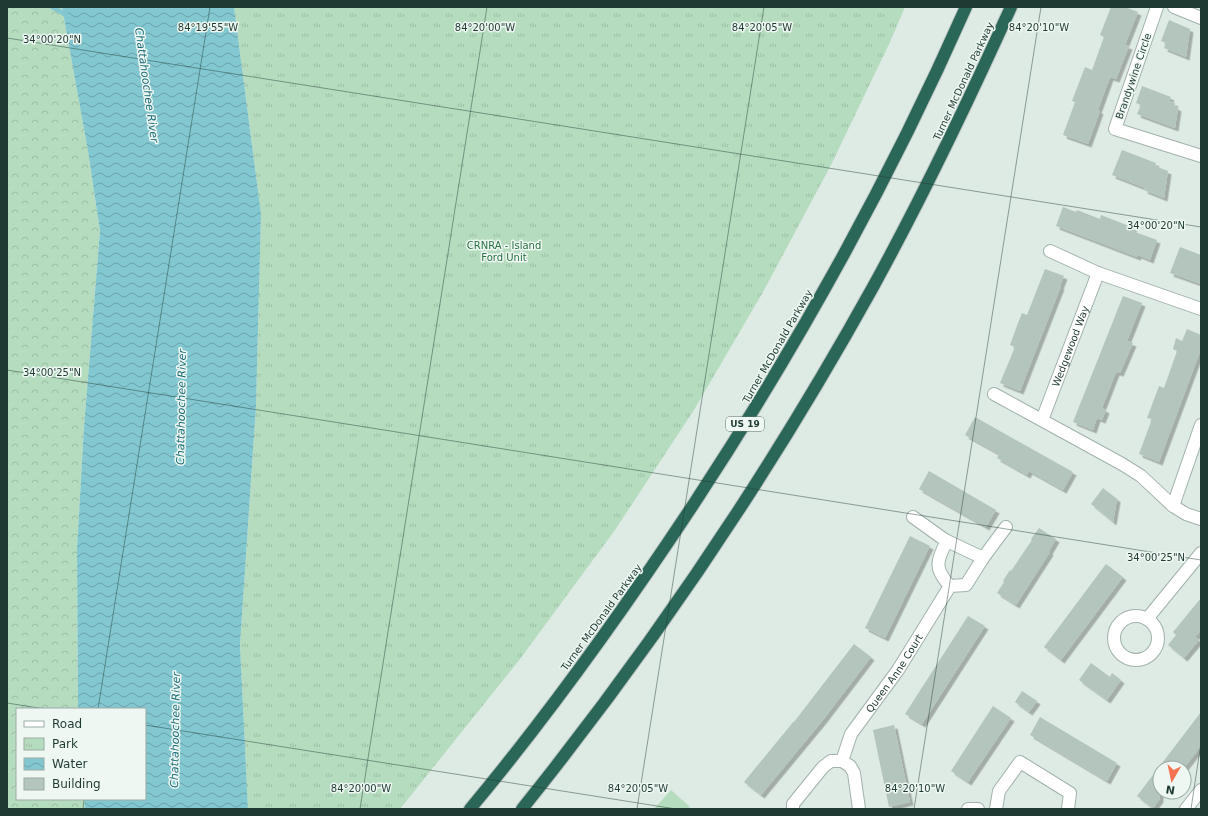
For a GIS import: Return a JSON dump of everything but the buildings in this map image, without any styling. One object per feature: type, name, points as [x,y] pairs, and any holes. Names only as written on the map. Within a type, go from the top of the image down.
[{"type":"highway","name":"Turner McDonald Parkway","points":[[470,809],[539,722],[601,638],[660,555],[746,423],[850,243],[917,112],[966,7]]},
{"type":"highway","name":"Turner McDonald Parkway","points":[[522,809],[604,703],[668,614],[791,428],[852,325],[907,222],[967,103],[1011,7]]},
{"type":"street","name":"Brandywine Circle","points":[[1157,7],[1115,129],[1201,156]]},
{"type":"street","points":[[1174,7],[1201,18]]},
{"type":"street","points":[[1050,251],[1098,273],[1201,309]]},
{"type":"street","name":"Wedgewood Way","points":[[1042,420],[1098,273]]},
{"type":"street","points":[[994,394],[1122,464],[1141,476],[1173,506],[1186,514],[1201,519]]},
{"type":"street","points":[[1173,506],[1201,425]]},
{"type":"street","points":[[913,517],[947,541],[983,558]]},
{"type":"street","points":[[947,541],[941,552],[938,566],[939,571],[944,580],[950,586],[966,585],[983,558],[1006,527]]},
{"type":"street","points":[[1147,619],[1201,553]]},
{"type":"street","name":"Queen Anne Court","points":[[842,761],[851,734],[898,670],[950,586]]},
{"type":"street","points":[[793,809],[794,804],[823,767],[831,761],[842,761],[850,766],[854,773],[859,809]]},
{"type":"street","points":[[996,809],[999,791],[1020,762],[1070,794],[1068,809]]},
{"type":"street","points":[[1186,809],[1201,790]]},
{"type":"street","points":[[968,809],[978,809]]},
{"type":"green space","points":[[7,7],[62,7],[88,151],[100,231],[84,427],[77,549],[78,708],[16,708],[16,800],[84,800],[85,809],[7,809]]},
{"type":"green space","name":"CRNRA - Island Ford Unit","points":[[234,7],[905,7],[890,42],[831,165],[763,292],[694,410],[615,530],[520,659],[400,809],[248,809],[240,645],[256,406],[261,214]]},
{"type":"green space","points":[[671,790],[690,807],[688,809],[654,809]]},
{"type":"water","name":"Chattahoochee River","points":[[62,7],[234,7],[261,214],[256,406],[240,645],[248,809],[85,809],[84,800],[146,800],[146,708],[78,708],[77,549],[84,427],[100,231],[88,151]]},
{"type":"waterway","points":[[52,7],[68,16]]}]
